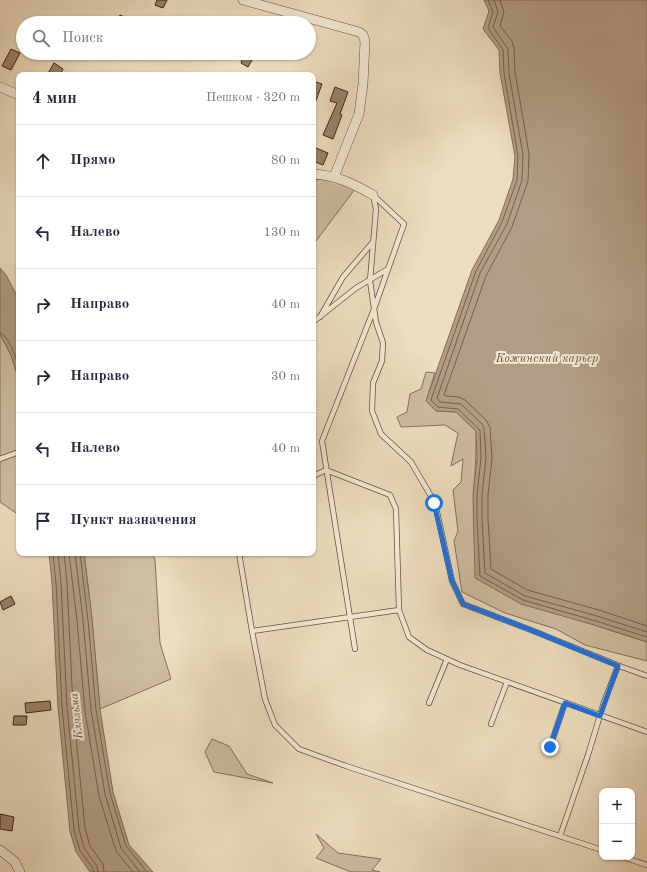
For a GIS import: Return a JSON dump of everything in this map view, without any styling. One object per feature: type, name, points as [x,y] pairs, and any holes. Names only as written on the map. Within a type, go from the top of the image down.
[{"type":"street","points":[[243,0],[301,16]]},
{"type":"street","points":[[316,20],[359,32],[363,35],[365,41],[363,84],[359,114],[334,177]]},
{"type":"street","points":[[0,87],[16,94]]},
{"type":"street","points":[[316,174],[334,177],[351,182],[373,195]]},
{"type":"street","points":[[0,850],[14,862],[20,872]]},
{"type":"lane","points":[[373,195],[376,209],[370,281],[376,322],[383,343],[382,361],[373,383],[372,411],[381,434],[411,462],[434,503],[452,581],[463,604],[618,666],[647,676]]},
{"type":"lane","points":[[355,649],[322,441],[374,309],[404,224],[373,195]]},
{"type":"lane","points":[[320,317],[343,277],[373,242]]},
{"type":"lane","points":[[316,320],[356,288],[388,269]]},
{"type":"lane","points":[[0,459],[16,453]]},
{"type":"lane","points":[[316,475],[326,470],[390,495],[396,509],[399,610],[409,637],[427,650],[447,659],[647,732]]},
{"type":"lane","points":[[240,556],[265,699],[275,725],[299,749],[346,766],[599,849]]},
{"type":"lane","points":[[252,631],[399,610]]},
{"type":"lane","points":[[429,703],[447,659]]},
{"type":"lane","points":[[560,836],[618,666]]},
{"type":"lane","points":[[491,724],[507,682]]},
{"type":"lane","points":[[550,747],[565,703]]},
{"type":"lane","points":[[632,860],[647,865]]},
{"type":"shaded area","points":[[316,179],[336,180],[355,189],[316,241]]},
{"type":"shaded area","points":[[0,334],[11,355],[16,371],[16,513],[0,502]]},
{"type":"shaded area","points":[[426,372],[435,373],[426,401],[436,411],[456,412],[476,431],[474,497],[475,537],[594,625],[647,642],[647,661],[585,645],[556,629],[505,613],[462,592],[454,541],[458,531],[453,490],[461,482],[463,459],[451,466],[458,433],[445,425],[401,427],[397,417],[407,412],[410,394],[421,389]]},
{"type":"shaded area","points":[[84,556],[153,556],[155,560],[160,643],[171,679],[100,709]]},
{"type":"shaded area","points":[[212,739],[229,746],[247,774],[273,783],[214,772],[205,752]]},
{"type":"shaded area","points":[[316,834],[338,853],[381,859],[372,870],[380,872],[351,872],[316,858],[324,848]]},
{"type":"water","name":"Кожинский карьер","points":[[484,0],[647,0],[647,642],[521,604],[475,578],[473,495],[477,458],[476,431],[456,412],[436,411],[426,401],[472,270],[499,220],[513,179],[515,156],[500,73],[499,50],[483,29],[489,11]]},
{"type":"water","points":[[0,268],[6,275],[16,294],[16,371],[11,355],[0,334]]},
{"type":"water","name":"Клязьма","points":[[49,556],[84,556],[100,709],[113,792],[129,845],[153,872],[90,872],[76,852],[70,831],[58,707]]},
{"type":"building","points":[[157,0],[167,0],[163,8],[155,5]]},
{"type":"building","points":[[11,49],[16,51],[16,60],[11,70],[2,66]]},
{"type":"building","points":[[242,60],[252,60],[248,67],[241,63]]},
{"type":"building","points":[[54,63],[63,69],[62,72],[49,72]]},
{"type":"building","points":[[316,82],[322,84],[316,100]]},
{"type":"building","points":[[335,87],[348,92],[340,114],[342,115],[333,139],[323,135],[337,103],[330,101]]},
{"type":"building","points":[[316,148],[328,153],[323,165],[316,162]]},
{"type":"building","points":[[11,596],[15,604],[3,610],[0,602]]},
{"type":"building","points":[[50,701],[51,710],[26,713],[25,703]]},
{"type":"building","points":[[14,716],[27,716],[26,725],[13,725]]},
{"type":"building","points":[[0,814],[14,817],[12,831],[0,829]]},
{"type":"route","points":[[434,503],[452,581],[463,604],[618,666],[600,716],[565,703],[550,747]]}]
